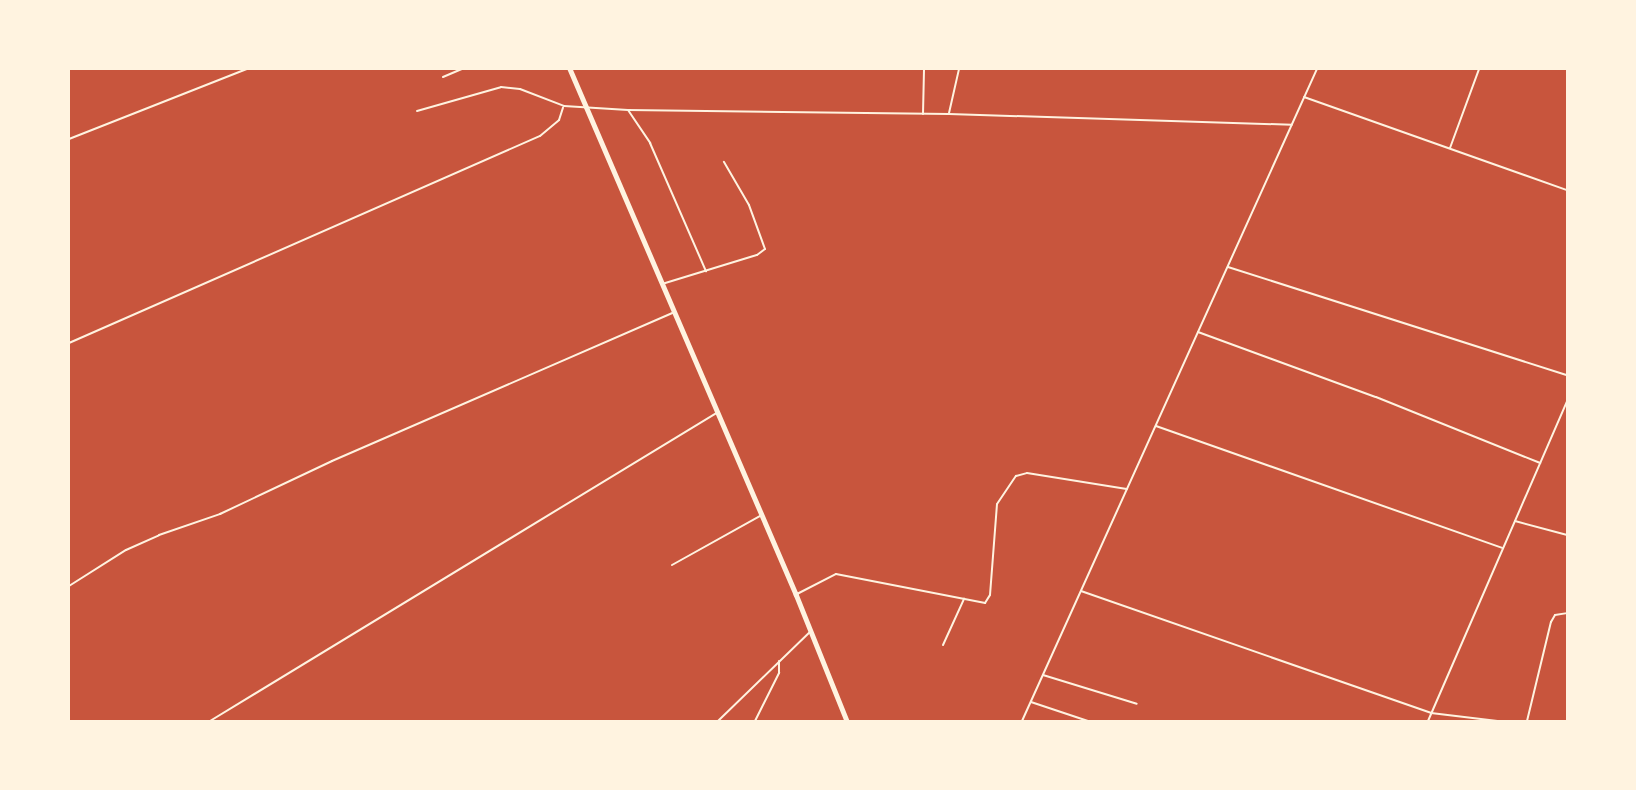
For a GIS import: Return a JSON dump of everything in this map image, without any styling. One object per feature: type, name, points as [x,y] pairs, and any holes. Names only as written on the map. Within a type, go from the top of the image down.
[{"type":"highway","points":[[570,69],[796,594],[847,721]]},
{"type":"street","points":[[69,139],[248,69]]},
{"type":"street","points":[[443,77],[462,69]]},
{"type":"street","points":[[923,114],[924,69]]},
{"type":"street","points":[[949,114],[959,69]]},
{"type":"street","points":[[1022,721],[1317,69]]},
{"type":"street","points":[[1450,149],[1479,69]]},
{"type":"street","points":[[417,111],[501,87],[520,89],[564,106],[586,108],[949,114],[1292,125]]},
{"type":"street","points":[[1304,98],[1567,190]]},
{"type":"street","points":[[69,343],[540,136],[559,120],[564,106]]},
{"type":"street","points":[[628,110],[650,143],[706,271]]},
{"type":"street","points":[[662,284],[706,271],[765,249],[749,205],[724,162]]},
{"type":"street","points":[[1228,267],[1567,375]]},
{"type":"street","points":[[69,586],[126,550],[159,535],[220,514],[332,461],[674,312]]},
{"type":"street","points":[[1198,332],[1377,397],[1540,463]]},
{"type":"street","points":[[1428,721],[1567,402]]},
{"type":"street","points":[[210,721],[718,412]]},
{"type":"street","points":[[1156,426],[1502,548]]},
{"type":"street","points":[[796,594],[836,574],[980,603],[988,600],[997,504],[1016,476],[1027,473],[1127,489]]},
{"type":"street","points":[[672,565],[762,515]]},
{"type":"street","points":[[1514,521],[1567,535]]},
{"type":"street","points":[[1081,591],[1431,713],[1498,721]]},
{"type":"street","points":[[943,645],[964,599]]},
{"type":"street","points":[[1527,721],[1552,618],[1567,613]]},
{"type":"street","points":[[718,721],[811,631]]},
{"type":"street","points":[[755,721],[779,673],[779,661]]},
{"type":"street","points":[[1043,675],[1137,704]]},
{"type":"street","points":[[1031,702],[1088,721]]}]
